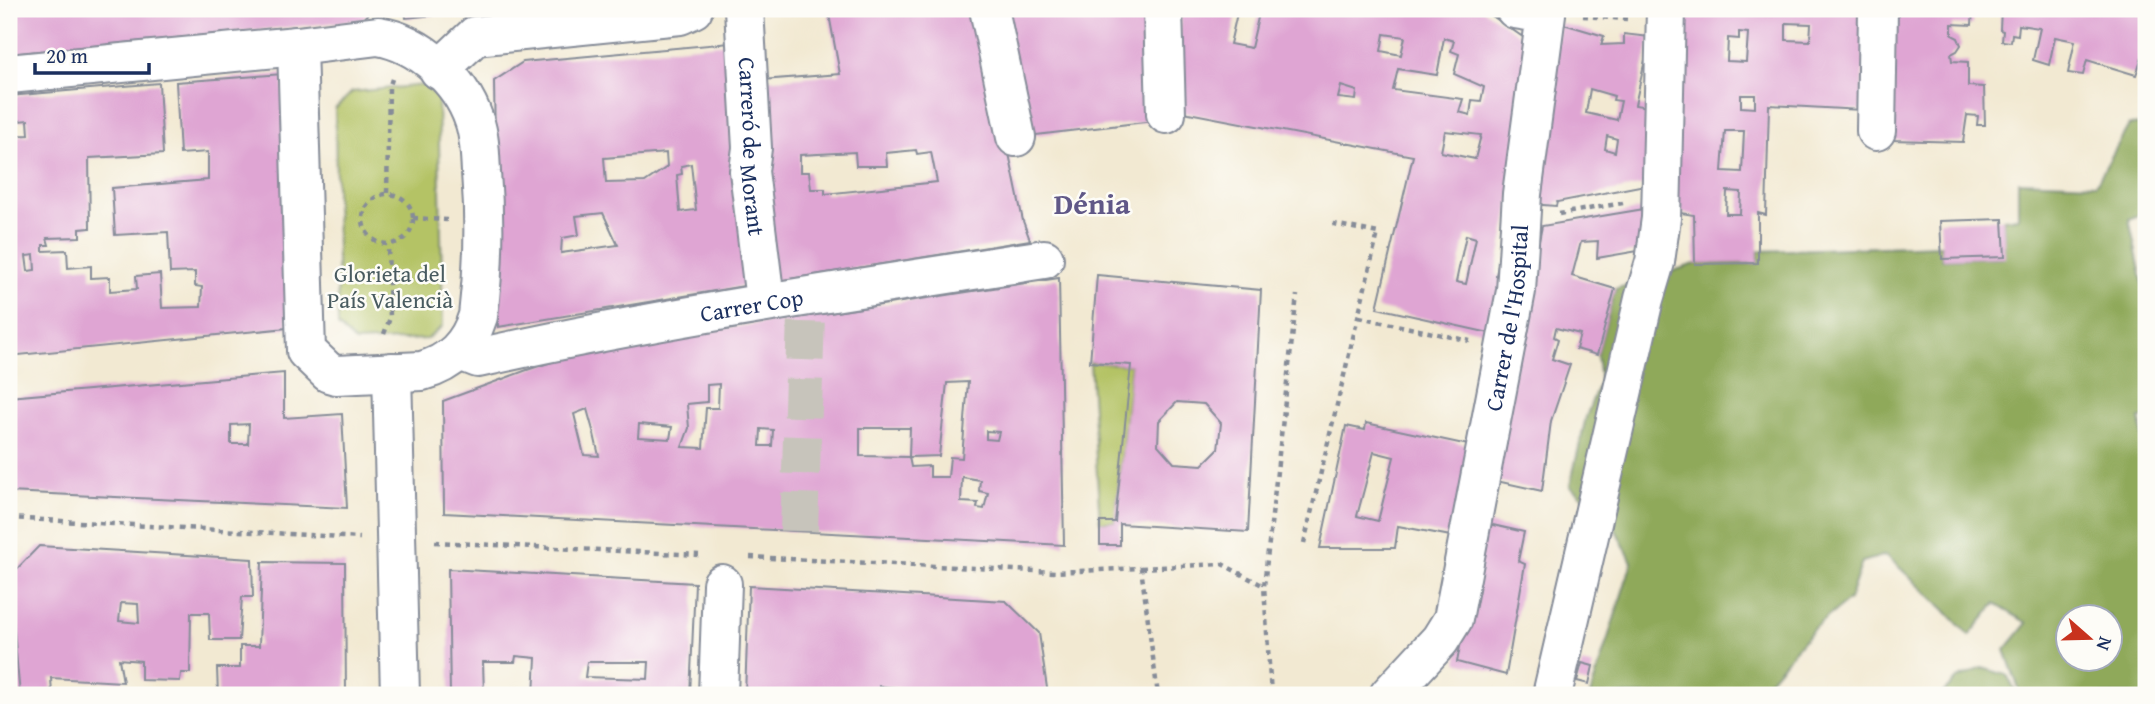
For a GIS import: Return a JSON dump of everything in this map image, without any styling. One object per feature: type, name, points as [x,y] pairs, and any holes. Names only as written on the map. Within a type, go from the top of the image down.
[{"type":"street","points":[[439,70],[475,36],[680,15],[693,9]]},
{"type":"street","name":"Carreró de Morant","points":[[744,9],[752,148],[749,171],[763,284]]},
{"type":"street","points":[[989,9],[1016,137]]},
{"type":"street","points":[[1163,9],[1166,114]]},
{"type":"street","points":[[1876,131],[1878,9]]},
{"type":"street","name":"Carrer de l'Hospital","points":[[1389,695],[1440,640],[1453,619],[1516,291],[1530,11]]},
{"type":"street","points":[[1552,695],[1641,313],[1656,262],[1661,207],[1666,15]]},
{"type":"street","points":[[9,74],[297,46],[390,29],[439,70],[467,104],[477,130],[485,223],[480,303],[474,329],[460,351],[433,368],[381,373],[329,373],[306,351],[297,46]]},
{"type":"street","name":"Carrer Cop","points":[[460,351],[478,358],[620,327],[1044,259]]},
{"type":"street","points":[[381,373],[397,540],[400,695]]},
{"type":"street","points":[[718,695],[721,565]]},
{"type":"path","points":[[1530,11],[1666,15]]},
{"type":"path","points":[[387,193],[390,29]]},
{"type":"path","points":[[387,193],[403,197],[412,210],[413,218],[413,226],[404,240],[388,245],[373,241],[363,228],[363,211],[372,198],[387,193]]},
{"type":"path","points":[[1519,221],[1661,207]]},
{"type":"path","points":[[413,218],[444,220]]},
{"type":"path","points":[[1304,543],[1378,233],[1329,223]]},
{"type":"path","points":[[381,373],[390,318],[388,245]]},
{"type":"path","points":[[1271,695],[1264,586],[1297,295]]},
{"type":"path","points":[[1359,317],[1505,348]]},
{"type":"path","points":[[9,518],[397,540],[721,565],[1056,572],[1222,564],[1264,586]]},
{"type":"path","points":[[1141,568],[1158,695]]},
{"type":"green space","name":"Glorieta del País Valencià","points":[[424,85],[438,98],[443,326],[427,339],[355,342],[338,326],[335,109],[352,92]]},
{"type":"green space","points":[[2146,124],[2146,212],[2129,219],[2146,298],[2146,418],[2140,419],[2146,447],[2146,695],[2021,695],[2005,650],[2027,623],[1995,604],[1969,636],[1886,555],[1862,562],[1849,600],[1815,627],[1756,695],[1590,695],[1632,562],[1612,522],[1570,486],[1586,417],[1600,380],[1597,355],[1615,289],[1695,264],[1758,263],[1758,251],[1941,245],[1942,259],[2004,257],[2003,219],[2018,217],[2018,181],[2096,184],[2129,125]]},
{"type":"green space","points":[[1090,362],[1131,365],[1115,522],[1100,522]]},
{"type":"green space","points":[[1982,668],[2007,675],[2017,695],[1941,695],[1957,679]]},
{"type":"building","points":[[9,9],[370,11],[362,20],[9,54]]},
{"type":"building","points":[[405,9],[473,9],[473,11],[406,18]]},
{"type":"building","points":[[828,9],[979,9],[1023,221],[1030,240],[771,282],[762,80],[840,74]],"holes":[[[916,150],[917,154],[931,152],[937,182],[825,194],[825,189],[811,189],[809,172],[800,172],[800,155],[855,152],[856,166],[887,166],[886,153]]]},
{"type":"building","points":[[1000,9],[1149,9],[1153,121],[1028,136]]},
{"type":"building","points":[[1181,9],[1238,9],[1230,44],[1251,48],[1260,9],[1482,9],[1530,42],[1509,210],[1496,275],[1505,278],[1494,334],[1377,308],[1413,156],[1178,111]],"holes":[[[1384,34],[1405,37],[1401,55],[1381,51]],[[1444,38],[1454,41],[1451,51],[1459,54],[1454,74],[1484,87],[1481,101],[1472,100],[1470,115],[1459,112],[1463,99],[1393,90],[1398,69],[1437,75]],[[1341,86],[1357,91],[1356,100],[1338,98]],[[1445,131],[1481,135],[1475,159],[1441,152]],[[1466,235],[1476,238],[1466,284],[1456,282]]]},
{"type":"building","points":[[1680,9],[1866,9],[1861,110],[1769,105],[1766,215],[1758,213],[1758,263],[1695,264],[1694,215],[1674,212]],"holes":[[[1786,23],[1811,24],[1810,41],[1786,40]],[[1739,32],[1748,33],[1746,62],[1727,61],[1728,38],[1739,39]],[[1741,95],[1755,95],[1755,108],[1741,107]],[[1725,131],[1744,131],[1742,172],[1722,171]],[[1727,191],[1741,192],[1740,214],[1726,214]]]},
{"type":"building","points":[[1896,9],[1973,9],[1972,25],[1952,24],[1952,35],[1958,38],[1961,45],[1951,54],[1952,61],[1968,62],[1968,86],[1984,87],[1985,125],[1977,125],[1978,116],[1967,115],[1963,142],[1892,140]]},
{"type":"building","points":[[2001,9],[2146,9],[2146,46],[2136,75],[2087,60],[2083,75],[2068,73],[2075,41],[2055,37],[2049,65],[2033,60],[2040,28],[2019,25],[2018,35],[2012,34],[2011,42],[2002,41]]},
{"type":"building","points":[[1560,23],[1604,36],[1601,45],[1624,44],[1624,34],[1650,37],[1635,105],[1648,107],[1645,185],[1557,202],[1556,206],[1530,204]],"holes":[[[1590,89],[1614,96],[1613,100],[1621,101],[1617,120],[1586,113]],[[1607,136],[1617,139],[1615,152],[1605,149]]]},
{"type":"building","points":[[730,43],[756,284],[498,327],[494,81],[523,62]],"holes":[[[666,153],[667,167],[645,182],[606,183],[604,158]],[[691,164],[696,210],[680,212],[677,175],[682,174],[681,166]],[[603,213],[618,245],[561,253],[562,238],[579,235],[576,216]]]},
{"type":"building","points":[[283,74],[287,328],[9,356],[9,136],[29,135],[28,120],[9,122],[9,96],[159,83],[163,154],[89,158],[90,228],[80,229],[80,237],[47,238],[49,245],[43,245],[43,251],[67,250],[68,268],[91,266],[91,278],[110,277],[110,291],[137,289],[136,276],[160,274],[162,308],[201,307],[202,287],[195,286],[195,272],[170,273],[168,232],[115,235],[112,188],[208,180],[208,152],[180,154],[176,82]],"holes":[[[34,255],[35,270],[28,271],[26,256]]]},
{"type":"building","points":[[1644,209],[1644,250],[1597,258],[1598,241],[1581,242],[1572,276],[1615,289],[1597,355],[1576,349],[1580,334],[1556,328],[1554,337],[1558,339],[1552,359],[1570,365],[1551,421],[1542,491],[1492,480],[1542,226]]},
{"type":"building","points":[[2003,219],[2005,257],[1942,259],[1940,221]]},
{"type":"building","points":[[1097,275],[1261,290],[1248,532],[1120,524],[1120,545],[1100,545],[1100,522],[1115,522],[1131,365],[1090,362]],"holes":[[[1177,402],[1204,404],[1221,423],[1218,449],[1202,465],[1174,463],[1158,445],[1159,421]]]},
{"type":"building","points":[[1059,278],[1064,545],[444,513],[443,401],[592,349]],"holes":[[[968,382],[962,458],[950,457],[948,477],[930,477],[930,466],[911,467],[909,457],[939,456],[947,383]],[[719,384],[718,408],[706,408],[703,448],[682,447],[689,428],[687,404],[707,402],[707,385]],[[587,409],[599,456],[584,455],[574,414]],[[639,424],[672,427],[670,439],[638,437]],[[860,428],[910,428],[909,457],[860,456]],[[761,429],[773,430],[772,446],[760,446]],[[986,431],[999,432],[997,440],[986,439]],[[962,477],[980,480],[979,491],[988,493],[984,509],[977,508],[978,503],[961,502]]]},
{"type":"building","points":[[284,373],[284,418],[342,414],[347,508],[9,492],[9,397]],"holes":[[[249,424],[248,444],[231,444],[231,425]]]},
{"type":"building","points":[[1366,423],[1473,446],[1456,537],[1398,526],[1395,548],[1320,548],[1346,426],[1365,430]],"holes":[[[1374,452],[1394,457],[1378,521],[1357,516]]]},
{"type":"building","points":[[1484,523],[1524,532],[1518,561],[1525,564],[1506,675],[1457,662]]},
{"type":"building","points":[[39,546],[252,559],[253,597],[242,597],[239,640],[210,640],[209,613],[191,613],[190,673],[181,673],[180,681],[141,680],[141,661],[119,659],[123,682],[51,678],[52,695],[20,695],[9,577]],"holes":[[[121,603],[138,604],[139,623],[119,621]]]},
{"type":"building","points":[[262,562],[345,563],[346,695],[218,695],[217,668],[240,668],[240,646],[259,646]]},
{"type":"building","points":[[448,569],[695,583],[690,695],[534,695],[536,658],[516,656],[515,662],[483,662],[484,695],[450,695]],"holes":[[[587,662],[649,662],[648,679],[585,677]]]},
{"type":"building","points":[[749,586],[1006,601],[1039,633],[1048,695],[915,695],[916,690],[879,686],[878,695],[745,695]]},
{"type":"building","points":[[1582,663],[1593,666],[1589,684],[1577,681]]},
{"type":"tunnel","points":[[799,531],[806,316]]},
{"type":"district","name":"Dénia","points":[[1092,204]]}]
